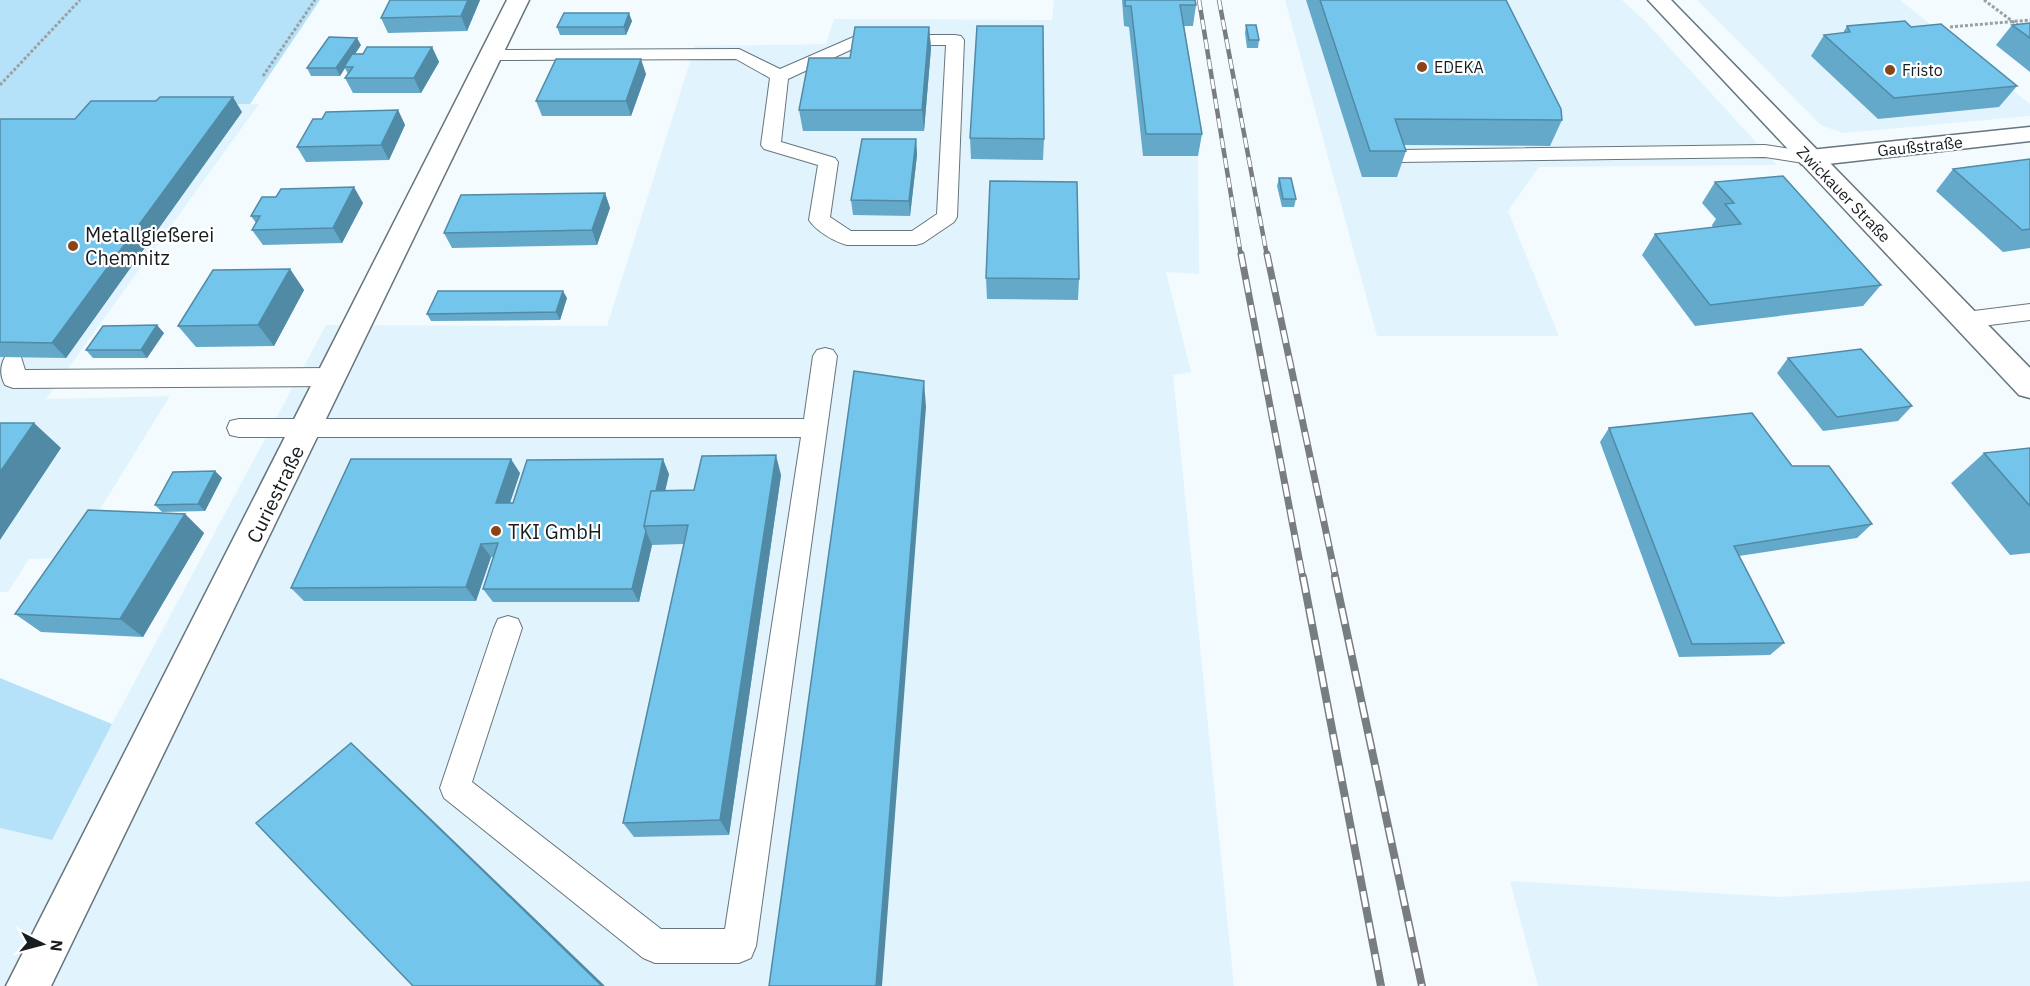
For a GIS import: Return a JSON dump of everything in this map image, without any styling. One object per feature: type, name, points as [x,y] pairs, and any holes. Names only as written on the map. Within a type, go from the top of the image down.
[{"type":"street","name":"Curiestraße","points":[[28,986],[308,427],[518,0]]},
{"type":"street","name":"Zwickauer Straße","points":[[1659,0],[2030,387]]},
{"type":"street","name":"Gaußstraße","points":[[1810,158],[2030,134]]},
{"type":"lane","points":[[858,40],[955,40],[947,217],[916,238],[848,238],[819,220],[828,162],[771,145],[779,76],[858,40]]},
{"type":"lane","points":[[491,55],[739,54],[779,76]]},
{"type":"lane","points":[[1400,156],[1765,151],[1810,158]]},
{"type":"lane","points":[[1966,320],[2030,312]]},
{"type":"lane","points":[[508,628],[455,788],[655,946],[740,945],[825,356]]},
{"type":"lane","points":[[13,363],[13,379],[332,377]]},
{"type":"lane","points":[[239,428],[814,428]]},
{"type":"path","points":[[0,85],[80,0]]},
{"type":"path","points":[[263,76],[315,0]]},
{"type":"path","points":[[1984,0],[2021,28]]},
{"type":"path","points":[[1950,27],[2030,20]]},
{"type":"shaded area","points":[[0,0],[320,0],[250,104],[98,104],[81,123],[0,123]]},
{"type":"shaded area","points":[[1054,0],[1189,0],[1178,26],[1198,156],[1199,274],[1166,272],[1191,372],[1173,375],[1234,986],[0,986],[0,722],[112,724],[326,325],[607,326],[695,46],[826,44],[834,19],[1052,20]]},
{"type":"shaded area","points":[[1285,0],[1622,0],[1646,22],[1777,165],[1539,167],[1508,211],[1559,336],[1377,336]]},
{"type":"shaded area","points":[[1697,0],[1900,0],[2030,104],[2030,116],[1844,133],[1822,126]]},
{"type":"shaded area","points":[[97,104],[259,104],[46,399],[170,396],[70,558],[29,559],[8,592],[0,592],[0,123]]},
{"type":"shaded area","points":[[0,678],[112,724],[52,840],[0,828]]},
{"type":"shaded area","points":[[1510,881],[1779,897],[2030,881],[2030,986],[1538,986]]},
{"type":"building","points":[[390,0],[468,0],[461,16],[381,18]]},
{"type":"building","points":[[1125,0],[1195,0],[1196,5],[1180,5],[1202,134],[1146,134],[1131,6],[1125,6]]},
{"type":"building","name":"EDEKA","points":[[1320,0],[1506,0],[1561,109],[1562,120],[1395,119],[1406,151],[1370,151]]},
{"type":"building","points":[[564,13],[629,13],[624,27],[557,27]]},
{"type":"building","points":[[1905,21],[1911,27],[1941,24],[2017,86],[1894,98],[1824,35],[1850,32],[1847,26]]},
{"type":"building","points":[[2030,23],[2030,38],[2012,25]]},
{"type":"building","points":[[1246,25],[1256,25],[1259,40],[1249,40]]},
{"type":"building","points":[[977,26],[1043,26],[1044,139],[970,138]]},
{"type":"building","points":[[855,27],[929,27],[922,110],[799,110],[809,58],[850,58]]},
{"type":"building","points":[[329,37],[357,38],[336,68],[307,68]]},
{"type":"building","points":[[367,47],[432,47],[414,78],[345,78],[353,67],[344,67],[352,54],[363,54]]},
{"type":"building","points":[[556,59],[641,59],[626,101],[536,101]]},
{"type":"building","name":"Metallgießerei Chemnitz","points":[[160,97],[233,97],[52,343],[0,342],[0,119],[75,119],[91,101],[156,101]]},
{"type":"building","points":[[398,110],[381,145],[297,147],[313,119],[322,119],[326,112]]},
{"type":"building","points":[[862,139],[916,139],[909,201],[851,200]]},
{"type":"building","points":[[2030,159],[2030,229],[2022,230],[1953,169]]},
{"type":"building","points":[[1783,176],[1881,285],[1710,305],[1655,234],[1741,224],[1725,204],[1734,203],[1715,182]]},
{"type":"building","points":[[1279,178],[1291,178],[1296,199],[1283,199]]},
{"type":"building","points":[[990,181],[1077,182],[1079,279],[986,278]]},
{"type":"building","points":[[354,187],[333,228],[252,230],[260,216],[251,216],[262,197],[276,197],[281,189]]},
{"type":"building","points":[[605,193],[592,230],[444,233],[461,195]]},
{"type":"building","points":[[290,269],[258,325],[178,326],[213,270]]},
{"type":"building","points":[[438,291],[563,291],[556,312],[427,314]]},
{"type":"building","points":[[157,325],[141,350],[86,350],[103,326]]},
{"type":"building","points":[[1861,349],[1912,406],[1837,417],[1788,358]]},
{"type":"building","points":[[854,371],[924,381],[876,986],[769,986]]},
{"type":"building","points":[[1752,413],[1792,466],[1829,466],[1872,524],[1734,546],[1784,643],[1692,644],[1609,428]]},
{"type":"building","points":[[0,423],[34,423],[0,472]]},
{"type":"building","points":[[2030,448],[2030,506],[1984,453]]},
{"type":"building","points":[[776,455],[720,820],[623,823],[688,525],[644,526],[651,491],[694,490],[702,456]]},
{"type":"building","name":"TKI GmbH","points":[[351,459],[511,459],[496,503],[513,503],[527,460],[663,459],[656,491],[651,491],[644,526],[646,531],[632,589],[483,589],[498,543],[481,544],[466,587],[291,588]]},
{"type":"building","points":[[215,471],[198,504],[155,505],[173,472]]},
{"type":"building","points":[[88,510],[185,514],[120,619],[15,614]]},
{"type":"building","points":[[351,743],[602,986],[413,986],[256,823]]},
{"type":"railway","points":[[1199,0],[1241,256]]},
{"type":"railway","points":[[1219,0],[1267,256]]},
{"type":"railway","points":[[1241,254],[1303,579]]},
{"type":"railway","points":[[1267,254],[1336,579]]},
{"type":"railway","points":[[1303,577],[1381,986]]},
{"type":"railway","points":[[1335,577],[1422,986]]},
{"type":"place","name":"EDEKA","points":[[1422,67]]},
{"type":"place","name":"Fristo","points":[[1890,70]]},
{"type":"place","name":"Metallgießerei Chemnitz","points":[[73,246]]},
{"type":"place","name":"TKI GmbH","points":[[496,531]]}]
